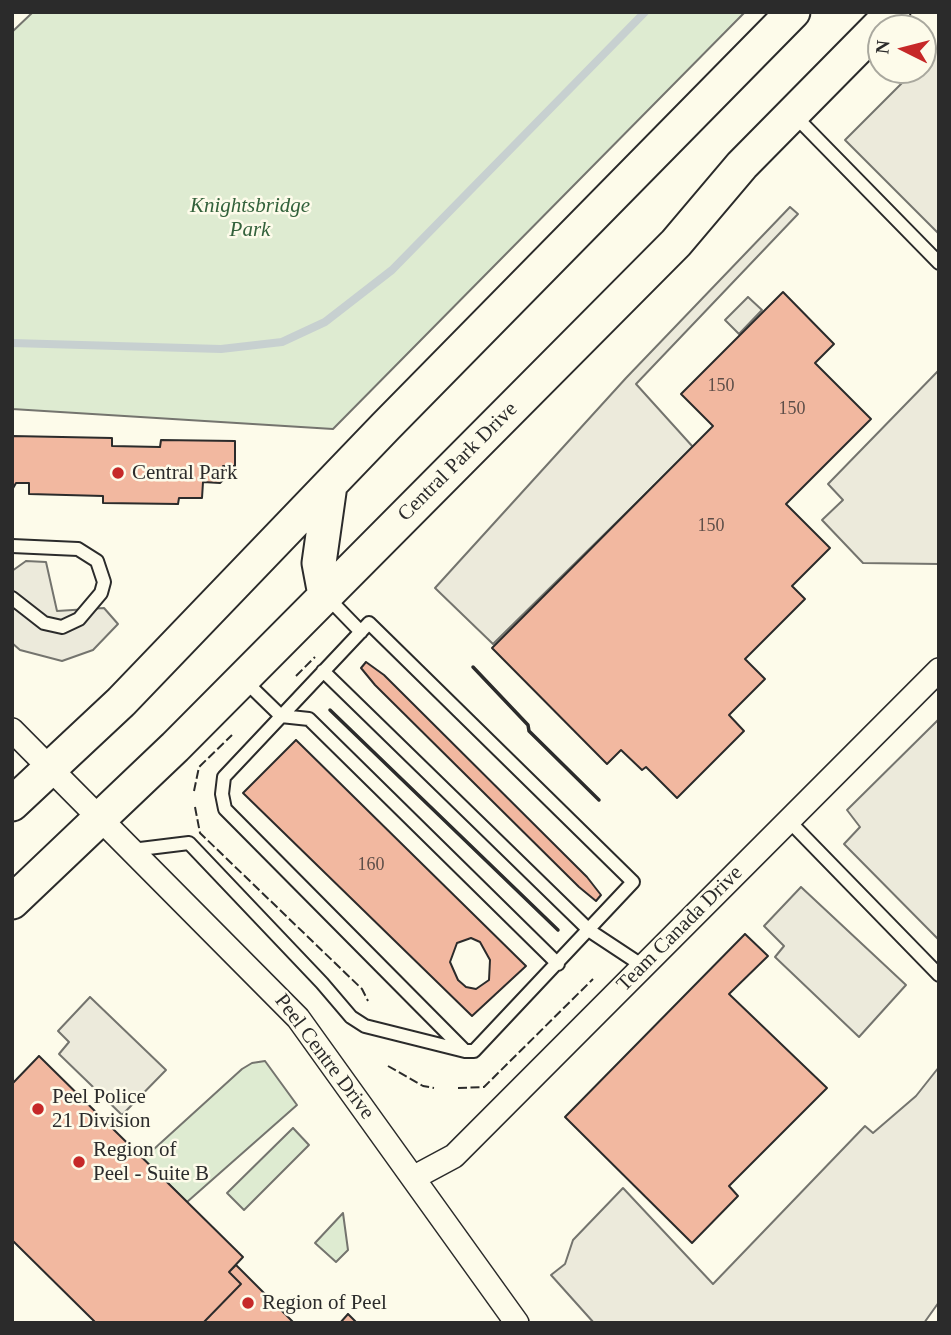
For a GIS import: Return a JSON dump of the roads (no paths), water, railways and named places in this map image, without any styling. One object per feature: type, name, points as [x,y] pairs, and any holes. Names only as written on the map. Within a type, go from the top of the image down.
[{"type":"street","points":[[12,804],[121,702],[793,12]]},
{"type":"street","name":"Central Park Drive","points":[[12,902],[243,679],[676,243],[742,165],[893,12]]},
{"type":"street","points":[[326,595],[319,563],[330,485]]},
{"type":"street","name":"Team Canada Drive","points":[[413,1178],[454,1156],[939,670]]},
{"type":"street","name":"Peel Centre Drive","points":[[12,730],[298,1018],[517,1323]]},
{"type":"lane","points":[[793,114],[939,263]]},
{"type":"lane","points":[[12,545],[78,549],[97,561],[104,582],[101,593],[79,619],[62,626],[44,623],[12,598]]},
{"type":"lane","points":[[326,595],[361,632]]},
{"type":"lane","points":[[132,850],[189,843],[351,1017],[365,1026],[465,1051],[474,1051],[590,931],[633,882],[369,624],[224,776],[222,793],[225,809],[465,1051]]},
{"type":"lane","points":[[323,671],[590,931],[643,966]]},
{"type":"lane","points":[[243,679],[281,716],[309,719],[558,964]]},
{"type":"lane","points":[[789,821],[939,975]]},
{"type":"waterway","points":[[12,343],[221,349],[282,342],[325,322],[392,270],[645,12]]},
{"type":"place","name":"Central Park","points":[[118,473]]},
{"type":"place","name":"Peel Police 21 Division","points":[[38,1109]]},
{"type":"place","name":"Region of Peel - Suite B","points":[[79,1162]]},
{"type":"place","name":"Region of Peel","points":[[248,1303]]},
{"type":"park label","name":"Knightsbridge Park","points":[[250,218]]}]
